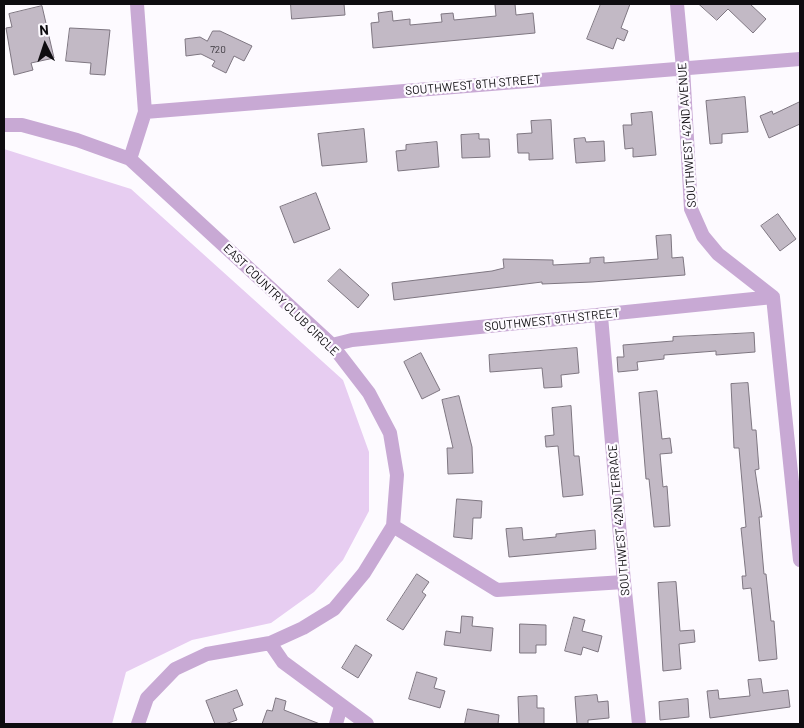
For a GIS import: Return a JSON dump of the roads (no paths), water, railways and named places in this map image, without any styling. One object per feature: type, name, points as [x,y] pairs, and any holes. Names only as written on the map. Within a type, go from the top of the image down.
[{"type":"street","points":[[130,159],[145,112],[137,4]]},
{"type":"street","name":"SOUTHWEST 42ND AVENUE","points":[[676,4],[683,68],[691,209],[703,236],[718,254],[773,297]]},
{"type":"street","name":"SOUTHWEST 8TH STREET","points":[[145,112],[800,58]]},
{"type":"street","name":"EAST COUNTRY CLUB CIRCLE","points":[[4,125],[22,125],[77,140],[130,159],[332,345],[369,393],[390,433],[397,475],[392,526],[364,574],[334,609],[304,628],[270,644],[208,654],[175,669],[147,698],[138,724]]},
{"type":"street","points":[[773,297],[800,560]]},
{"type":"street","name":"SOUTHWEST 9TH STREET","points":[[332,345],[352,340],[773,297]]},
{"type":"street","name":"SOUTHWEST 42ND TERRACE","points":[[601,316],[624,582],[639,724]]},
{"type":"street","points":[[392,526],[497,590],[624,582]]},
{"type":"street","points":[[270,644],[283,662],[367,724]]},
{"type":"street","points":[[336,724],[341,706]]}]
